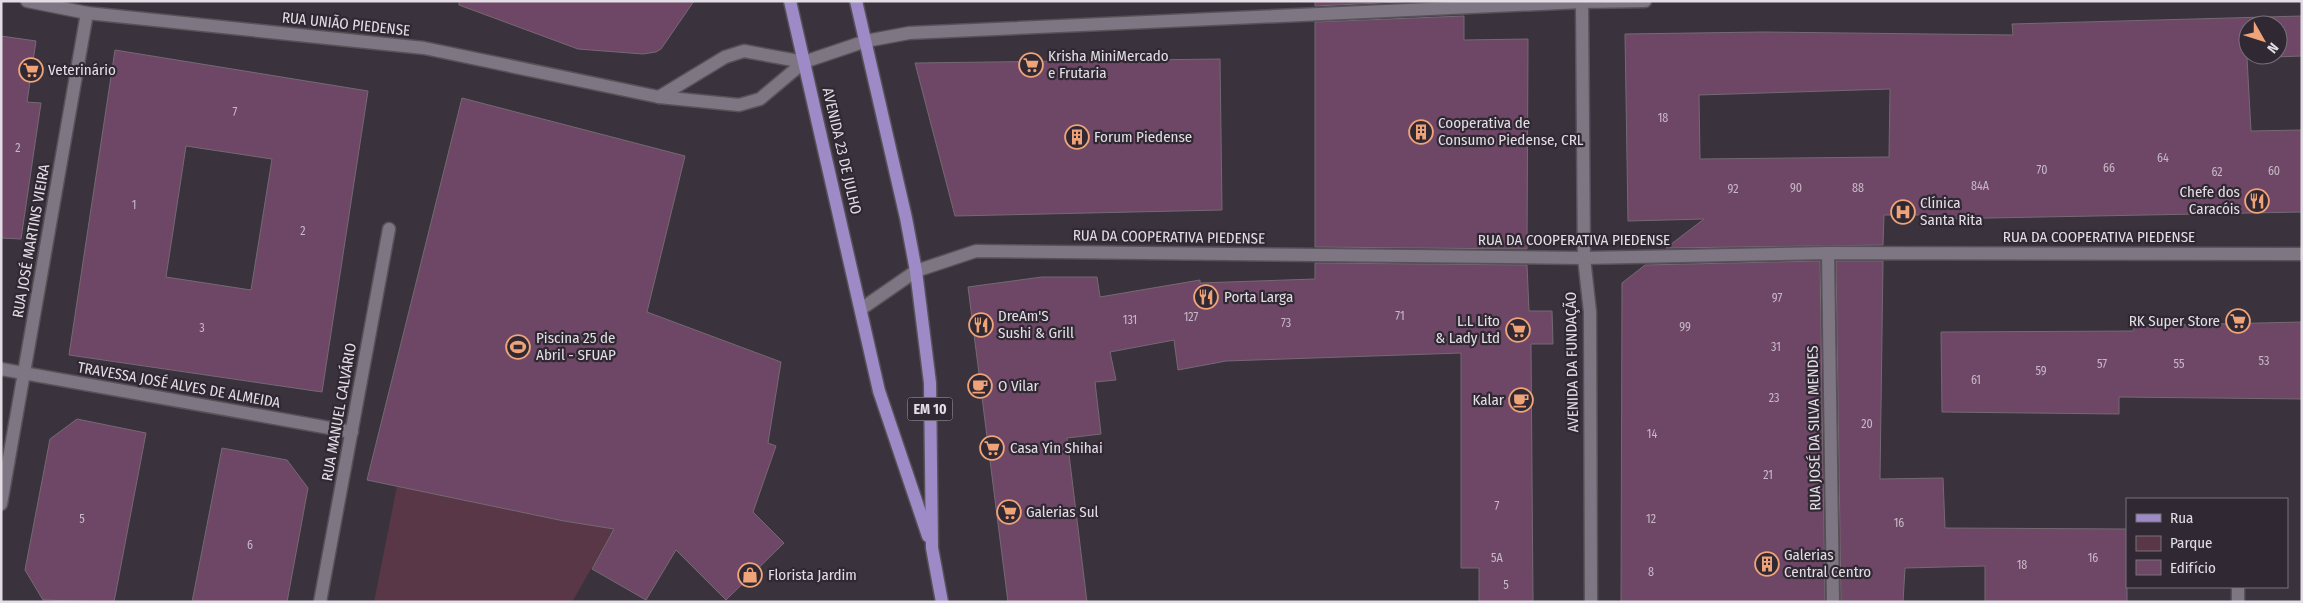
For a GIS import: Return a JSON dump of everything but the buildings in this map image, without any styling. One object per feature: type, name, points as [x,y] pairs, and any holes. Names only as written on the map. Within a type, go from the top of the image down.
[{"type":"main road","name":"AVENIDA 23 DE JULHO","points":[[790,1],[861,309]]},
{"type":"main road","name":"EM 10","points":[[856,1],[906,218],[916,271],[930,383],[932,548]]},
{"type":"main road","name":"EM 10","points":[[861,309],[879,391],[932,548],[942,602]]},
{"type":"street","name":"RUA UNIÃO PIEDENSE","points":[[27,1],[87,13],[424,48],[659,97],[739,105],[760,99],[804,62]]},
{"type":"street","points":[[659,97],[724,57],[744,51],[804,62],[866,41],[909,33],[1582,2],[1646,1]]},
{"type":"street","name":"AVENIDA DA FUNDAÇÃO","points":[[1582,2],[1584,258],[1590,312],[1591,602]]},
{"type":"street","name":"RUA JOSÉ MARTINS VIEIRA","points":[[1,504],[87,13]]},
{"type":"street","name":"RUA MANUEL CALVÁRIO","points":[[320,602],[389,229]]},
{"type":"street","name":"RUA DA COOPERATIVA PIEDENSE","points":[[861,309],[916,271],[976,251],[1584,258],[1828,253],[2302,254]]},
{"type":"street","name":"RUA JOSÉ DA SILVA MENDES","points":[[1828,253],[1833,602]]},
{"type":"street","name":"TRAVESSA JOSÉ ALVES DE ALMEIDA","points":[[1,369],[352,432]]},
{"type":"street","points":[[2238,588],[2238,602]]},
{"type":"green space","points":[[397,486],[564,521],[614,529],[572,602],[374,602]]},
{"type":"place","name":"Krisha MiniMercado e Frutaria","points":[[1031,65]]},
{"type":"place","name":"Veterinário","points":[[31,70]]},
{"type":"place","name":"Cooperativa de Consumo Piedense, CRL","points":[[1421,132]]},
{"type":"place","name":"Forum Piedense","points":[[1077,137]]},
{"type":"place","name":"Chefe dos Caracóis","points":[[2257,201]]},
{"type":"place","name":"Clínica Santa Rita","points":[[1903,212]]},
{"type":"place","name":"Porta Larga","points":[[1206,297]]},
{"type":"place","name":"RK Super Store","points":[[2238,321]]},
{"type":"place","name":"DreAm'S Sushi & Grill","points":[[981,325]]},
{"type":"place","name":"L.L Lito & Lady Ltd","points":[[1518,330]]},
{"type":"place","name":"Piscina 25 de Abril - SFUAP","points":[[518,347]]},
{"type":"place","name":"O Vilar","points":[[980,386]]},
{"type":"place","name":"Kalar","points":[[1521,400]]},
{"type":"place","name":"Casa Yin Shihai","points":[[992,448]]},
{"type":"place","name":"Galerias Sul","points":[[1009,512]]},
{"type":"place","name":"Galerias Central Centro","points":[[1767,564]]},
{"type":"place","name":"Florista Jardim","points":[[750,575]]}]
